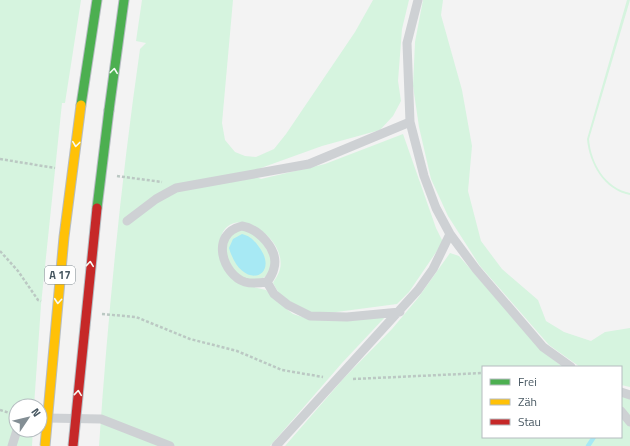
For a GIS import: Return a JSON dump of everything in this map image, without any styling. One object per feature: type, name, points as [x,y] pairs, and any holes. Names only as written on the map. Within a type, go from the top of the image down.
[{"type":"highway","name":"A 17","points":[[45,446],[64,237],[81,105],[97,0]]},
{"type":"highway","name":"A 17","points":[[73,446],[91,253],[124,0]]},
{"type":"lane","points":[[418,0],[408,43],[410,122],[424,176],[436,208],[450,234],[476,269],[543,347],[570,366]]},
{"type":"lane","points":[[127,221],[156,199],[176,188],[309,164],[410,122]]},
{"type":"lane","points":[[242,226],[250,228],[264,239],[271,250],[275,259],[275,268],[267,282],[245,282],[233,273],[227,265],[221,248],[223,240],[234,228],[242,226]]},
{"type":"lane","points":[[276,446],[400,312],[433,269],[450,234]]},
{"type":"lane","points":[[267,282],[274,294],[288,305],[310,316],[347,317],[400,312]]},
{"type":"lane","points":[[622,412],[630,422]]},
{"type":"lane","points":[[48,418],[102,418],[170,446]]},
{"type":"path","points":[[0,251],[18,271],[38,300],[44,303]]},
{"type":"path","points":[[99,314],[136,317],[190,339],[236,351],[282,370],[336,380],[482,374]]},
{"type":"green space","points":[[0,0],[81,0],[65,103],[62,103],[41,305],[35,398],[8,398],[8,438],[32,438],[32,446],[0,446]]},
{"type":"green space","points":[[142,0],[233,0],[222,123],[225,140],[235,152],[245,156],[256,157],[274,149],[286,134],[355,32],[373,0],[409,0],[402,29],[398,81],[401,101],[393,116],[380,130],[322,146],[247,173],[261,179],[325,164],[403,134],[436,228],[443,242],[409,292],[397,304],[329,313],[313,313],[305,311],[280,295],[273,283],[280,269],[280,256],[274,244],[264,233],[253,226],[241,223],[230,225],[222,234],[219,250],[245,285],[266,290],[293,314],[305,318],[387,315],[342,363],[270,446],[99,446],[111,297],[121,198],[140,49],[146,43],[136,41]]},
{"type":"green space","points":[[423,0],[443,0],[441,15],[462,90],[472,146],[468,191],[481,241],[502,269],[538,300],[546,321],[564,332],[591,341],[605,332],[630,328],[630,387],[622,385],[622,366],[579,366],[549,345],[480,266],[448,216],[431,179],[419,127],[413,86],[415,42]]},
{"type":"green space","points":[[627,0],[630,0],[589,139],[593,157],[601,173],[613,186],[630,193],[630,195],[613,188],[605,181],[591,157],[587,139]]},
{"type":"green space","points":[[240,229],[256,234],[271,256],[271,269],[266,276],[258,281],[250,281],[237,275],[224,253],[230,235]]},
{"type":"green space","points":[[450,253],[459,256],[542,351],[562,366],[482,366],[482,438],[622,438],[622,392],[630,395],[630,446],[285,446],[344,378],[392,329],[418,298]]},
{"type":"water","points":[[242,234],[254,240],[265,257],[263,272],[257,275],[250,275],[242,271],[235,262],[229,248],[233,239]]},
{"type":"waterway","points":[[588,446],[593,438]]},
{"type":"traffic: fast","points":[[81,105],[97,0]]},
{"type":"traffic: fast","points":[[109,110],[124,0]]},
{"type":"traffic: fast","points":[[97,208],[109,110]]},
{"type":"traffic: slow","points":[[45,446],[64,237],[81,105]]},
{"type":"traffic: jam","points":[[73,446],[97,208]]}]
